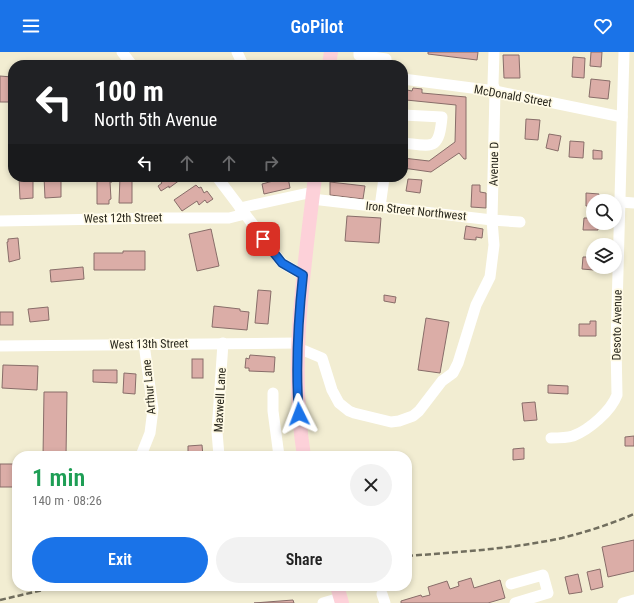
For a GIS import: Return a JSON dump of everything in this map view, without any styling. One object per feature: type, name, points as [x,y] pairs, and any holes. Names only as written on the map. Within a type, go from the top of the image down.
[{"type":"main road","points":[[303,451],[298,404],[298,346],[303,275],[314,182]]},
{"type":"street","points":[[122,52],[128,60]]},
{"type":"street","points":[[359,52],[359,55],[386,59]]},
{"type":"street","name":"Avenue D","points":[[298,346],[322,358],[330,384],[339,403],[349,411],[362,416],[381,420],[395,421],[413,416],[419,411],[442,381],[453,373],[458,363],[476,305],[490,277],[494,245],[492,220],[496,91],[493,84],[494,52]]},
{"type":"street","name":"Desoto Avenue","points":[[621,194],[624,52]]},
{"type":"street","name":"McDonald Street","points":[[408,80],[496,91],[622,117]]},
{"type":"street","points":[[408,115],[442,116],[438,141],[428,146],[408,144]]},
{"type":"street","points":[[220,182],[282,263],[303,275]]},
{"type":"street","points":[[380,207],[383,182]]},
{"type":"street","name":"Iron Street Northwest","points":[[242,211],[313,195],[380,207],[520,222]]},
{"type":"street","points":[[622,202],[634,203]]},
{"type":"street","name":"West 12th Street","points":[[0,221],[229,218],[242,211]]},
{"type":"street","name":"Desoto Avenue","points":[[551,438],[569,437],[580,433],[598,420],[614,402],[617,395],[616,345],[620,230]]},
{"type":"street","name":"West 13th Street","points":[[0,346],[222,343],[298,346]]},
{"type":"street","name":"Maxwell Lane","points":[[219,451],[217,432],[222,343]]},
{"type":"street","name":"Arthur Lane","points":[[143,451],[150,433],[153,409],[144,344]]},
{"type":"street","points":[[273,393],[273,411],[278,451]]},
{"type":"street","points":[[511,584],[543,575],[548,594],[517,603]]},
{"type":"street","points":[[323,603],[340,596]]},
{"type":"street","points":[[622,603],[634,600]]},
{"type":"building","points":[[428,52],[478,52],[477,60],[428,54]]},
{"type":"building","points":[[591,52],[602,52],[601,67],[590,66]]},
{"type":"building","points":[[503,55],[519,55],[520,78],[504,78]]},
{"type":"building","points":[[573,57],[585,58],[584,78],[572,77]]},
{"type":"building","points":[[0,76],[8,77],[8,102],[0,102]]},
{"type":"building","points":[[591,79],[610,81],[608,99],[589,97]]},
{"type":"building","points":[[413,88],[422,89],[422,93],[466,97],[466,159],[464,159],[459,153],[431,172],[408,169],[408,159],[429,161],[455,142],[456,105],[408,100],[408,90],[412,91]]},
{"type":"building","points":[[526,119],[540,120],[538,140],[525,139]]},
{"type":"building","points":[[549,134],[561,136],[558,151],[546,148]]},
{"type":"building","points":[[570,141],[584,142],[583,158],[569,157]]},
{"type":"building","points":[[593,150],[602,151],[602,159],[593,159]]},
{"type":"building","points":[[408,179],[422,180],[420,193],[406,191]]},
{"type":"building","points":[[19,182],[33,182],[33,198],[20,199]]},
{"type":"building","points":[[44,182],[61,182],[61,197],[45,198]]},
{"type":"building","points":[[97,182],[110,182],[111,199],[109,200],[109,204],[97,204]]},
{"type":"building","points":[[120,182],[132,182],[132,203],[119,203]]},
{"type":"building","points":[[161,182],[177,182],[169,188],[169,186],[161,191],[158,186],[162,183]]},
{"type":"building","points":[[269,182],[289,182],[290,188],[264,194],[262,184]]},
{"type":"building","points":[[330,182],[365,186],[363,199],[330,195]]},
{"type":"building","points":[[196,185],[199,188],[201,187],[204,193],[207,191],[213,199],[207,203],[205,200],[199,205],[197,201],[182,211],[174,200]]},
{"type":"building","points":[[472,185],[480,185],[480,192],[486,193],[486,208],[471,207]]},
{"type":"building","points":[[347,216],[381,218],[379,243],[345,241]]},
{"type":"building","points":[[584,218],[586,218],[586,230],[583,230]]},
{"type":"building","points":[[466,226],[483,229],[482,238],[476,237],[476,240],[464,239]]},
{"type":"building","points":[[211,229],[219,266],[197,271],[189,234]]},
{"type":"building","points":[[18,238],[20,259],[9,262],[8,239]]},
{"type":"building","points":[[123,251],[145,251],[145,270],[94,270],[94,253],[123,253]]},
{"type":"building","points":[[583,257],[586,257],[586,269],[582,269]]},
{"type":"building","points":[[83,267],[84,279],[51,282],[50,270]]},
{"type":"building","points":[[258,290],[271,291],[268,324],[255,323]]},
{"type":"building","points":[[384,295],[396,297],[395,303],[384,301]]},
{"type":"building","points":[[214,306],[240,309],[240,311],[249,312],[247,330],[212,327]]},
{"type":"building","points":[[48,307],[49,320],[30,322],[28,309]]},
{"type":"building","points":[[0,312],[13,312],[13,325],[0,325]]},
{"type":"building","points":[[426,318],[449,322],[440,373],[418,370]]},
{"type":"building","points":[[590,321],[596,321],[596,336],[579,336],[579,324],[590,324]]},
{"type":"building","points":[[250,355],[275,357],[274,372],[249,371],[249,368],[245,368],[246,358],[249,359]]},
{"type":"building","points":[[192,359],[203,359],[203,378],[192,378]]},
{"type":"building","points":[[3,365],[38,366],[37,390],[2,388]]},
{"type":"building","points":[[93,370],[117,370],[117,383],[93,382]]},
{"type":"building","points":[[124,373],[136,374],[135,394],[123,393]]},
{"type":"building","points":[[548,385],[568,386],[568,394],[548,393]]},
{"type":"building","points":[[44,392],[67,392],[66,451],[43,451]]},
{"type":"building","points":[[535,402],[537,420],[524,421],[522,403]]},
{"type":"building","points":[[634,436],[634,446],[625,446],[625,437]]},
{"type":"building","points":[[202,445],[203,451],[188,451],[188,446]]},
{"type":"building","points":[[524,448],[524,459],[513,460],[513,449]]},
{"type":"building","points":[[0,464],[12,464],[12,487],[0,487]]},
{"type":"building","points":[[634,540],[634,571],[608,577],[602,547]]},
{"type":"building","points":[[600,569],[603,587],[591,590],[587,572]]},
{"type":"building","points":[[578,574],[582,592],[569,594],[565,577]]},
{"type":"building","points":[[471,578],[474,588],[500,580],[505,598],[488,603],[401,603],[401,601],[421,595],[422,597],[430,595],[428,587],[447,581],[450,589],[459,586],[458,582]]},
{"type":"building","points":[[293,600],[294,603],[254,603]]},
{"type":"railway","points":[[412,556],[485,550],[543,542],[589,530],[634,514]]},
{"type":"railway","points":[[0,600],[39,591]]},
{"type":"route","points":[[263,239],[282,263],[303,275],[297,374],[299,414]]}]
